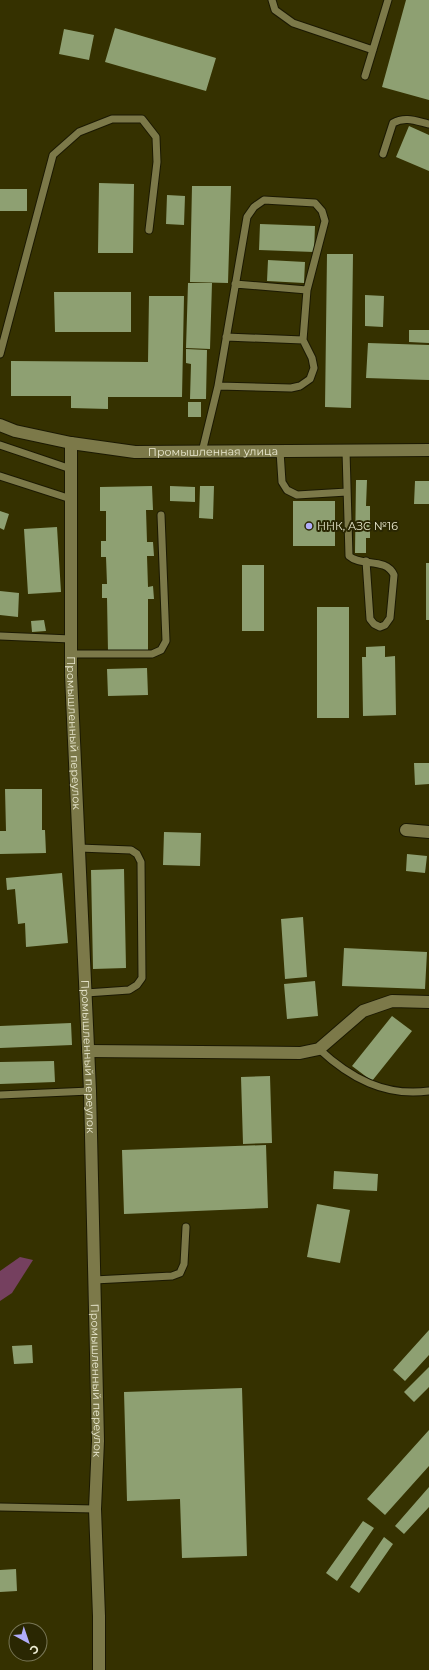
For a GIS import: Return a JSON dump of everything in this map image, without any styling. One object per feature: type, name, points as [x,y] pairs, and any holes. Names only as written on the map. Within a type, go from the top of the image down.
[{"type":"street","name":"Промышленная улица","points":[[0,425],[15,431],[71,443],[135,452],[429,450]]},
{"type":"street","name":"Промышленный переулок","points":[[71,443],[71,654],[90,1091],[98,1441],[95,1509],[99,1616],[99,1670]]},
{"type":"street","points":[[406,830],[429,832]]},
{"type":"street","points":[[88,1051],[300,1053],[319,1049],[364,1011],[392,1001],[429,1002]]},
{"type":"lane","points":[[272,0],[275,10],[293,23],[373,50]]},
{"type":"lane","points":[[365,76],[388,0]]},
{"type":"lane","points":[[0,354],[53,155],[79,132],[112,119],[142,119],[156,137],[157,162],[149,230]]},
{"type":"lane","points":[[383,154],[393,123],[400,119],[408,119],[429,124]]},
{"type":"lane","points":[[202,452],[218,386],[247,217],[254,207],[264,200],[315,203],[322,211],[325,221],[307,290],[303,340],[312,358],[314,368],[310,379],[300,386],[291,388],[218,386]]},
{"type":"lane","points":[[235,284],[307,290]]},
{"type":"lane","points":[[226,337],[303,340]]},
{"type":"lane","points":[[0,445],[71,469]]},
{"type":"lane","points":[[280,451],[282,482],[287,490],[297,494],[347,492]]},
{"type":"lane","points":[[346,451],[349,556],[386,566],[392,569],[394,575],[390,618],[385,625],[380,627],[374,624],[370,619],[366,561]]},
{"type":"lane","points":[[0,476],[71,499]]},
{"type":"lane","points":[[71,654],[152,654],[161,650],[166,641],[161,515]]},
{"type":"lane","points":[[0,636],[71,639]]},
{"type":"lane","points":[[79,848],[131,850],[137,854],[141,862],[142,978],[137,985],[129,990],[86,993]]},
{"type":"lane","points":[[319,1049],[337,1066],[363,1081],[388,1090],[429,1091]]},
{"type":"lane","points":[[0,1095],[90,1091]]},
{"type":"lane","points":[[94,1280],[172,1276],[180,1273],[184,1264],[186,1227]]},
{"type":"lane","points":[[0,1507],[95,1509]]},
{"type":"shaded area","points":[[20,1257],[33,1260],[12,1293],[0,1301],[0,1271]]},
{"type":"building","points":[[406,0],[429,0],[429,100],[382,87]]},
{"type":"building","points":[[115,28],[216,58],[206,91],[105,62]]},
{"type":"building","points":[[64,29],[94,35],[89,60],[59,54]]},
{"type":"building","points":[[409,126],[429,135],[429,171],[396,157]]},
{"type":"building","points":[[99,183],[134,184],[133,253],[98,253]]},
{"type":"building","points":[[192,186],[231,186],[228,283],[190,282]]},
{"type":"building","points":[[0,189],[27,189],[27,211],[0,211]]},
{"type":"building","points":[[167,195],[185,196],[184,225],[166,224]]},
{"type":"building","points":[[260,224],[315,226],[314,252],[259,250]]},
{"type":"building","points":[[327,254],[353,254],[351,408],[325,407]]},
{"type":"building","points":[[268,260],[305,262],[304,283],[267,281]]},
{"type":"building","points":[[188,283],[212,283],[210,349],[186,348]]},
{"type":"building","points":[[54,292],[131,292],[131,332],[55,332]]},
{"type":"building","points":[[365,295],[384,296],[383,327],[365,326]]},
{"type":"building","points":[[149,296],[184,296],[182,397],[108,397],[108,409],[71,408],[71,396],[11,396],[11,361],[148,362]]},
{"type":"building","points":[[409,330],[429,330],[429,343],[409,342]]},
{"type":"building","points":[[368,343],[429,345],[429,380],[366,378]]},
{"type":"building","points":[[186,349],[207,350],[206,399],[190,399],[191,364],[186,363]]},
{"type":"building","points":[[188,402],[201,402],[201,417],[188,417]]},
{"type":"building","points":[[356,480],[367,480],[366,506],[370,506],[370,538],[366,538],[366,553],[355,553]]},
{"type":"building","points":[[415,481],[429,481],[429,504],[414,504]]},
{"type":"building","points":[[152,486],[153,510],[146,510],[147,542],[153,542],[154,556],[147,556],[148,587],[153,586],[154,599],[148,599],[148,652],[108,652],[107,598],[102,598],[102,584],[107,584],[106,557],[101,557],[101,541],[106,541],[106,511],[100,511],[100,487]]},
{"type":"building","points":[[170,486],[195,487],[195,502],[170,501]]},
{"type":"building","points":[[200,486],[214,486],[213,519],[199,518]]},
{"type":"building","points":[[293,501],[335,501],[335,546],[293,546]]},
{"type":"building","points":[[0,511],[9,514],[4,530],[0,528]]},
{"type":"building","points":[[57,527],[61,592],[28,594],[24,529]]},
{"type":"building","points":[[426,563],[429,563],[429,620],[426,620]]},
{"type":"building","points":[[242,565],[264,565],[264,631],[242,631]]},
{"type":"building","points":[[0,591],[19,593],[18,617],[0,615]]},
{"type":"building","points":[[317,607],[349,607],[349,718],[317,718]]},
{"type":"building","points":[[44,620],[46,631],[32,632],[31,621]]},
{"type":"building","points":[[385,646],[385,657],[395,656],[396,715],[363,716],[362,657],[366,657],[366,647]]},
{"type":"building","points":[[147,668],[148,695],[108,696],[107,669]]},
{"type":"building","points":[[414,763],[429,763],[429,784],[415,785]]},
{"type":"building","points":[[5,789],[42,789],[42,830],[45,830],[46,853],[0,854],[0,831],[6,831]]},
{"type":"building","points":[[164,832],[201,833],[200,866],[163,865]]},
{"type":"building","points":[[407,854],[427,856],[425,873],[406,871]]},
{"type":"building","points":[[124,869],[126,968],[93,969],[91,870]]},
{"type":"building","points":[[62,873],[68,943],[26,947],[25,923],[18,924],[15,889],[7,890],[6,878]]},
{"type":"building","points":[[303,917],[307,977],[285,979],[281,919]]},
{"type":"building","points":[[344,948],[427,952],[425,989],[342,986]]},
{"type":"building","points":[[315,981],[318,1016],[287,1019],[284,984]]},
{"type":"building","points":[[392,1016],[412,1031],[372,1081],[352,1066]]},
{"type":"building","points":[[71,1023],[72,1045],[0,1048],[0,1026]]},
{"type":"building","points":[[54,1061],[55,1082],[0,1084],[0,1062]]},
{"type":"building","points":[[270,1076],[272,1143],[243,1144],[241,1077]]},
{"type":"building","points":[[266,1145],[268,1208],[124,1214],[122,1150]]},
{"type":"building","points":[[334,1171],[378,1174],[377,1191],[333,1189]]},
{"type":"building","points":[[317,1204],[350,1210],[340,1263],[307,1257]]},
{"type":"building","points":[[429,1330],[429,1355],[405,1381],[393,1370]]},
{"type":"building","points":[[32,1345],[33,1363],[14,1364],[12,1346]]},
{"type":"building","points":[[429,1367],[429,1387],[414,1402],[404,1392]]},
{"type":"building","points":[[242,1388],[247,1556],[182,1558],[180,1499],[127,1501],[124,1392]]},
{"type":"building","points":[[429,1430],[429,1466],[385,1515],[367,1499]]},
{"type":"building","points":[[429,1487],[429,1507],[404,1534],[395,1526]]},
{"type":"building","points":[[363,1521],[374,1528],[337,1581],[326,1573]]},
{"type":"building","points":[[384,1537],[393,1544],[359,1593],[350,1587]]},
{"type":"building","points":[[16,1569],[17,1591],[0,1592],[0,1570]]},
{"type":"place","name":"ННК, АЗС №16","points":[[309,526]]}]
